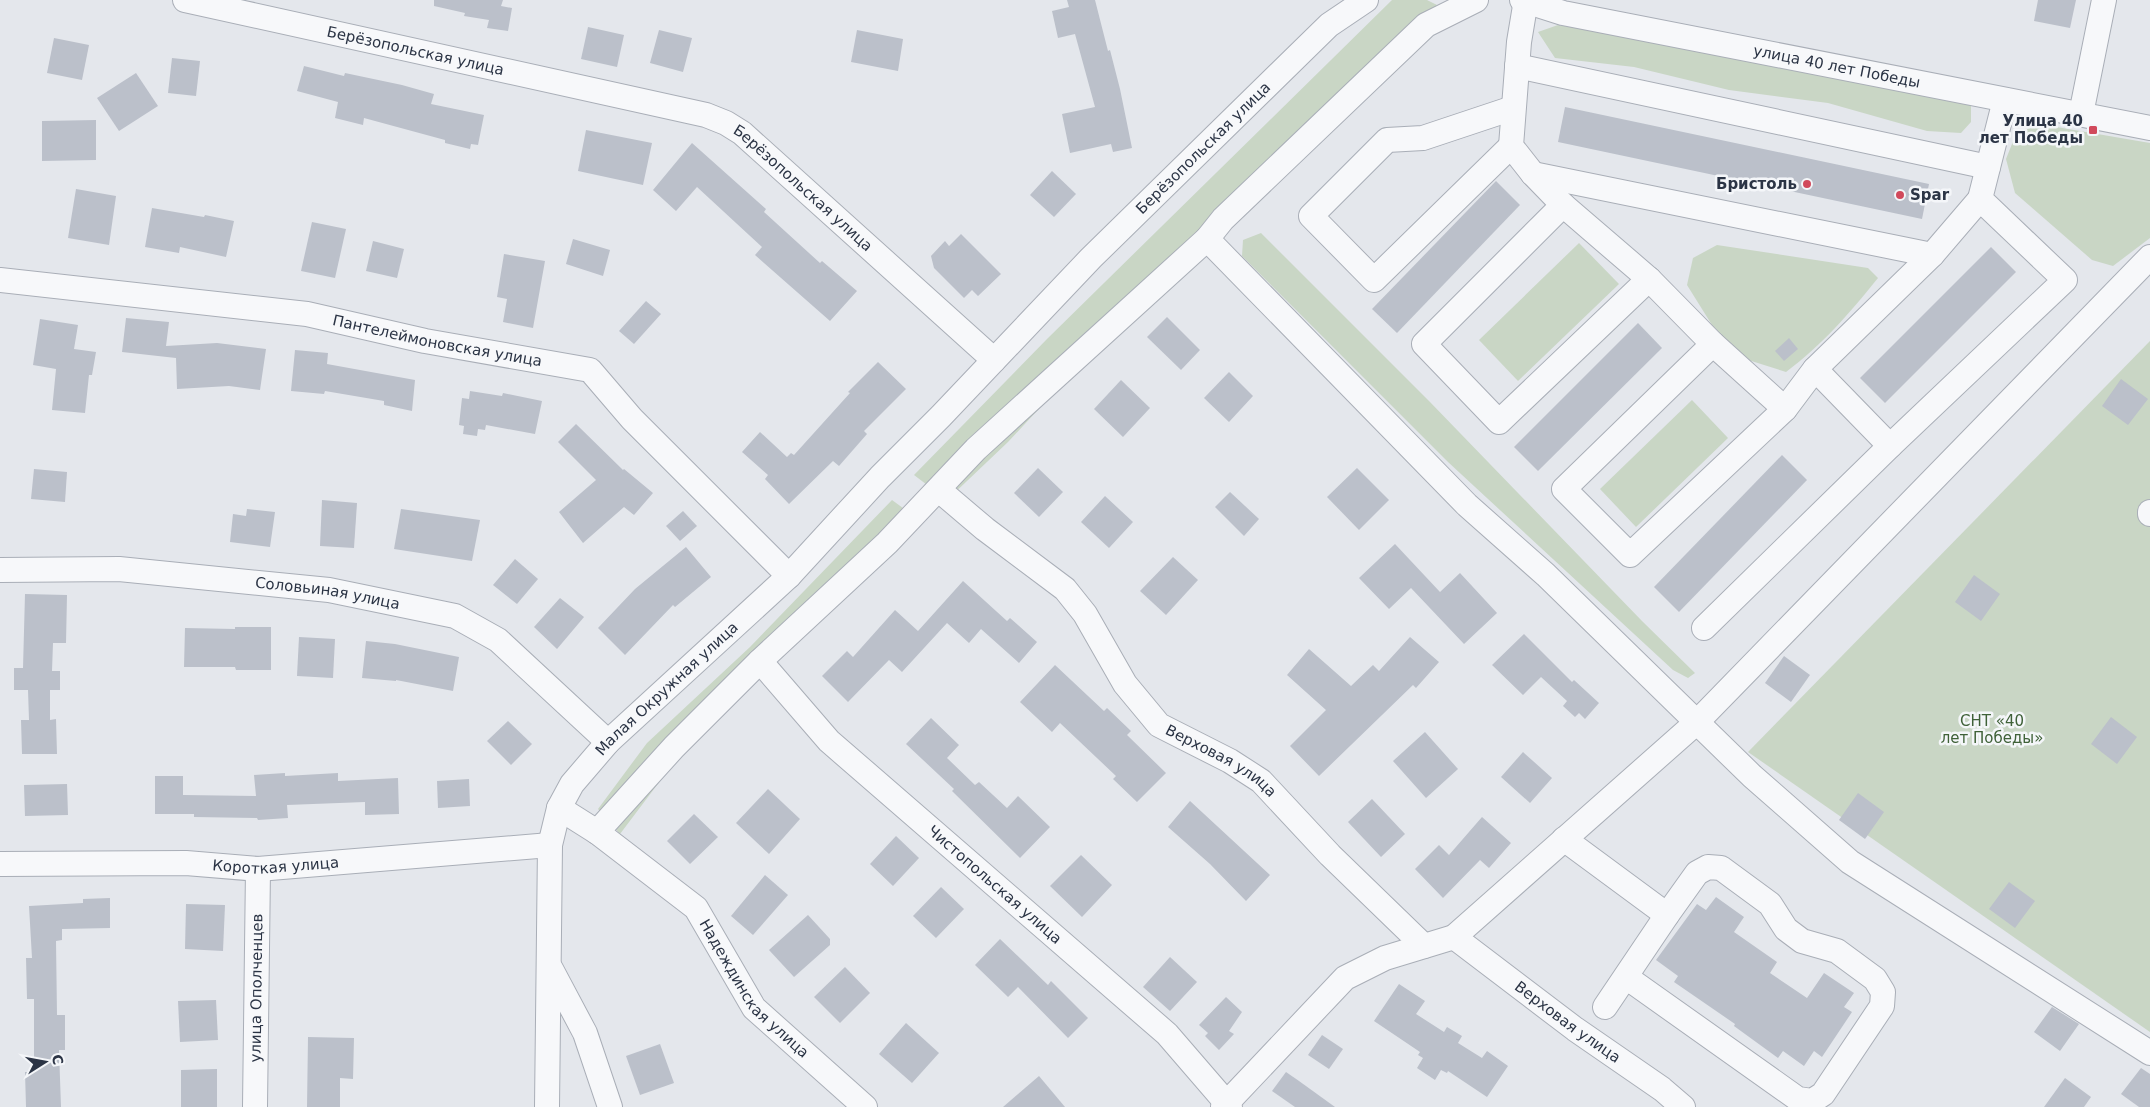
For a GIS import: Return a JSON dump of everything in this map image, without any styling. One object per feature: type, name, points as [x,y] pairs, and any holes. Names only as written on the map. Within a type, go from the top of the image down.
[{"type":"street","name":"Берёзопольская улица","points":[[184,0],[706,115],[726,123],[742,133],[994,360],[1091,258],[1329,25],[1366,0]]},
{"type":"street","points":[[597,832],[674,747],[760,661],[887,543],[1008,419],[1207,239],[1223,219],[1426,25],[1476,0]]},
{"type":"street","points":[[1524,0],[1511,146],[1533,174],[1564,205],[1649,279],[1713,344],[1785,409]]},
{"type":"street","name":"улица 40 лет Победы","points":[[1524,0],[1563,13],[2150,128]]},
{"type":"street","points":[[2081,114],[2104,0]]},
{"type":"street","points":[[1517,66],[1988,167]]},
{"type":"street","points":[[1713,344],[1564,489],[1630,555],[1785,409],[1815,369],[1932,254],[1980,199],[2005,100]]},
{"type":"street","points":[[1511,146],[1374,280],[1311,216],[1387,140],[1422,138],[1513,108]]},
{"type":"street","points":[[1533,174],[1932,254]]},
{"type":"street","points":[[1704,628],[1890,446],[2065,280],[1980,199]]},
{"type":"street","points":[[1564,205],[1424,344],[1499,422],[1649,279]]},
{"type":"street","points":[[1207,239],[1467,505],[1546,574],[1752,776],[1850,862],[2150,1053]]},
{"type":"street","points":[[1226,1106],[1345,978],[1385,958],[1454,937],[1697,722],[2150,257]]},
{"type":"street","name":"Пантелеймоновская улица","points":[[0,280],[307,314],[434,343],[590,370],[632,418],[789,576]]},
{"type":"street","name":"Малая Окружная улица","points":[[548,1107],[550,845],[559,808],[572,784],[608,742],[789,576],[880,477],[994,360]]},
{"type":"street","points":[[1815,369],[1890,446]]},
{"type":"street","name":"Верховая улица","points":[[939,490],[985,529],[1065,589],[1085,614],[1125,684],[1159,725],[1230,761],[1261,781],[1330,855],[1424,946]]},
{"type":"street","name":"Соловьиная улица","points":[[0,570],[119,569],[329,590],[455,616],[498,640],[608,742]]},
{"type":"street","name":"Чистопольская улица","points":[[760,661],[829,740],[1167,1034],[1226,1106]]},
{"type":"street","name":"Надеждинская улица","points":[[559,808],[597,832],[696,908],[754,1008],[866,1107]]},
{"type":"street","points":[[1564,839],[1667,915]]},
{"type":"street","name":"Короткая улица","points":[[0,864],[186,863],[258,869],[550,845]]},
{"type":"street","points":[[1606,1007],[1667,915],[1698,873],[1708,867],[1721,868],[1770,904],[1786,928],[1802,941],[1837,952],[1875,979],[1883,992],[1882,1006],[1823,1094],[1812,1101],[1798,1099],[1626,977]]},
{"type":"street","name":"улица Ополченцев","points":[[255,1107],[258,869]]},
{"type":"street","name":"Верховая улица","points":[[1454,937],[1576,1029],[1662,1089],[1683,1107]]},
{"type":"street","points":[[550,967],[584,1033],[610,1107]]},
{"type":"green space","points":[[1392,0],[1427,0],[1437,5],[1206,229],[1008,442],[947,500],[914,475],[1047,339]]},
{"type":"green space","points":[[1558,25],[1642,38],[1971,102],[1971,122],[1961,133],[1927,131],[1828,103],[1729,90],[1634,67],[1555,58],[1538,32]]},
{"type":"green space","points":[[2039,124],[2150,143],[2150,238],[2113,266],[2092,260],[2015,193],[2006,159],[2016,134]]},
{"type":"green space","points":[[1261,233],[1430,402],[1642,621],[1695,673],[1688,678],[1673,670],[1448,462],[1242,256],[1243,240]]},
{"type":"green space","points":[[1579,243],[1619,284],[1518,381],[1479,340]]},
{"type":"green space","points":[[1717,245],[1868,268],[1878,278],[1835,328],[1786,372],[1745,359],[1712,325],[1687,285],[1693,258]]},
{"type":"green space","name":"СНТ «40 лет Победы»","points":[[2150,341],[2150,1032],[1748,752]]},
{"type":"green space","points":[[1692,400],[1728,438],[1636,527],[1600,489]]},
{"type":"green space","points":[[892,500],[918,519],[688,744],[620,834],[598,809],[647,743],[750,647]]},
{"type":"building","points":[[434,0],[503,0],[501,6],[512,8],[508,31],[487,28],[489,20],[464,16],[465,13],[434,6]]},
{"type":"building","points":[[1067,0],[1095,0],[1120,89],[1132,148],[1113,152],[1111,144],[1070,153],[1062,114],[1095,107],[1075,34],[1058,38],[1052,11],[1069,7]]},
{"type":"building","points":[[2038,0],[2076,0],[2070,28],[2034,21]]},
{"type":"building","points":[[588,27],[624,35],[617,67],[581,59]]},
{"type":"building","points":[[659,30],[692,38],[683,72],[650,63]]},
{"type":"building","points":[[857,30],[903,39],[898,71],[851,62]]},
{"type":"building","points":[[54,38],[89,45],[82,80],[47,73]]},
{"type":"building","points":[[172,58],[200,61],[196,96],[168,93]]},
{"type":"building","points":[[304,66],[344,76],[345,73],[402,85],[434,94],[431,104],[484,115],[478,145],[471,144],[470,149],[445,143],[445,140],[364,118],[363,125],[335,118],[338,102],[297,91]]},
{"type":"building","points":[[136,73],[158,106],[119,131],[97,98]]},
{"type":"building","points":[[1565,107],[1929,184],[1922,219],[1558,142]]},
{"type":"building","points":[[96,120],[96,160],[42,161],[42,121]]},
{"type":"building","points":[[586,130],[652,143],[643,185],[578,171]]},
{"type":"building","points":[[692,143],[766,209],[764,212],[820,263],[822,261],[857,291],[830,321],[755,255],[762,247],[697,187],[676,211],[653,190]]},
{"type":"building","points":[[1052,171],[1076,194],[1054,217],[1030,195]]},
{"type":"building","points":[[1496,181],[1520,205],[1397,333],[1372,309]]},
{"type":"building","points":[[76,189],[116,196],[109,245],[68,238]]},
{"type":"building","points":[[152,208],[234,221],[226,257],[180,247],[179,253],[145,247]]},
{"type":"building","points":[[312,222],[346,229],[335,278],[301,271]]},
{"type":"building","points":[[961,234],[1001,274],[978,296],[972,290],[964,298],[934,268],[931,256],[945,241],[949,246]]},
{"type":"building","points":[[573,239],[610,250],[603,276],[566,264]]},
{"type":"building","points":[[373,241],[404,249],[397,278],[366,271]]},
{"type":"building","points":[[1991,247],[2016,272],[1885,403],[1860,378]]},
{"type":"building","points":[[504,254],[545,261],[533,328],[503,322],[507,299],[497,297]]},
{"type":"building","points":[[646,301],[661,314],[634,344],[619,331]]},
{"type":"building","points":[[1167,317],[1200,350],[1181,370],[1147,337]]},
{"type":"building","points":[[126,318],[169,322],[166,346],[217,343],[266,349],[260,390],[229,386],[177,389],[176,358],[122,352]]},
{"type":"building","points":[[40,319],[78,325],[74,349],[96,352],[92,375],[89,375],[85,413],[52,410],[56,369],[33,365]]},
{"type":"building","points":[[1638,323],[1662,348],[1538,471],[1514,447]]},
{"type":"building","points":[[1789,338],[1798,349],[1784,361],[1775,351]]},
{"type":"building","points":[[295,350],[328,353],[327,364],[415,380],[412,411],[384,405],[384,401],[325,391],[324,394],[291,391]]},
{"type":"building","points":[[878,362],[906,389],[864,431],[867,434],[839,466],[833,461],[789,504],[765,479],[768,475],[742,452],[760,432],[787,457],[791,453],[794,455],[850,393],[848,392]]},
{"type":"building","points":[[1229,372],[1253,396],[1229,422],[1204,398]]},
{"type":"building","points":[[2121,379],[2148,399],[2128,425],[2102,406]]},
{"type":"building","points":[[1121,380],[1150,408],[1123,437],[1094,409]]},
{"type":"building","points":[[470,391],[502,396],[503,393],[542,401],[535,434],[486,425],[485,430],[478,429],[477,436],[463,434],[464,426],[459,425],[462,398],[469,399]]},
{"type":"building","points":[[576,424],[623,470],[653,493],[634,515],[624,507],[583,543],[559,512],[596,480],[558,442]]},
{"type":"building","points":[[1782,455],[1807,480],[1679,612],[1654,587]]},
{"type":"building","points":[[1038,468],[1063,492],[1039,517],[1014,493]]},
{"type":"building","points":[[1357,468],[1389,500],[1359,530],[1327,497]]},
{"type":"building","points":[[34,469],[67,472],[65,502],[31,499]]},
{"type":"building","points":[[1230,492],[1259,519],[1244,536],[1215,507]]},
{"type":"building","points":[[1105,496],[1133,522],[1109,548],[1081,522]]},
{"type":"building","points":[[322,500],[357,503],[354,548],[320,546]]},
{"type":"building","points":[[247,509],[275,512],[270,547],[230,542],[233,514],[246,516]]},
{"type":"building","points":[[401,509],[480,520],[472,561],[394,549]]},
{"type":"building","points":[[683,511],[697,526],[680,541],[666,526]]},
{"type":"building","points":[[1395,544],[1440,592],[1460,573],[1497,613],[1464,644],[1411,588],[1389,609],[1359,578]]},
{"type":"building","points":[[686,547],[711,577],[675,607],[673,605],[625,655],[598,628],[635,589]]},
{"type":"building","points":[[1173,557],[1198,580],[1166,615],[1140,591]]},
{"type":"building","points":[[515,559],[538,579],[517,604],[493,585]]},
{"type":"building","points":[[1974,575],[2000,594],[1981,621],[1955,602]]},
{"type":"building","points":[[963,581],[1007,621],[1010,618],[1037,642],[1019,663],[981,629],[969,643],[947,623],[902,672],[889,660],[848,702],[822,676],[847,651],[853,657],[895,610],[918,631]]},
{"type":"building","points":[[25,594],[67,595],[66,643],[53,643],[52,671],[60,671],[60,690],[50,690],[50,720],[56,719],[57,754],[22,754],[21,720],[29,720],[28,690],[14,690],[14,668],[23,668]]},
{"type":"building","points":[[560,598],[584,617],[557,649],[534,627]]},
{"type":"building","points":[[235,627],[271,627],[271,670],[236,670],[235,667],[184,667],[185,628],[235,629]]},
{"type":"building","points":[[1524,634],[1572,682],[1574,680],[1599,703],[1585,719],[1579,713],[1575,717],[1563,706],[1567,701],[1541,677],[1523,695],[1492,665]]},
{"type":"building","points":[[299,637],[335,639],[333,678],[297,676]]},
{"type":"building","points":[[1410,637],[1439,662],[1416,688],[1413,685],[1319,776],[1290,746],[1326,710],[1287,675],[1309,649],[1351,686],[1373,665],[1379,671]]},
{"type":"building","points":[[366,641],[395,644],[459,657],[453,691],[396,680],[362,678]]},
{"type":"building","points":[[1784,656],[1810,675],[1791,702],[1765,683]]},
{"type":"building","points":[[1055,665],[1104,711],[1107,708],[1131,731],[1127,735],[1166,773],[1137,802],[1113,779],[1116,776],[1060,723],[1052,732],[1020,702]]},
{"type":"building","points":[[2111,717],[2137,737],[2117,764],[2091,744]]},
{"type":"building","points":[[931,718],[959,745],[947,758],[975,785],[979,782],[1007,808],[1018,796],[1050,827],[1020,858],[952,791],[954,789],[906,744]]},
{"type":"building","points":[[508,721],[532,744],[511,765],[487,741]]},
{"type":"building","points":[[1425,732],[1458,769],[1426,798],[1393,761]]},
{"type":"building","points":[[1523,752],[1552,778],[1530,803],[1501,777]]},
{"type":"building","points":[[285,773],[285,776],[338,773],[338,781],[398,778],[399,814],[365,815],[365,802],[287,805],[288,818],[258,820],[257,818],[194,817],[194,814],[155,814],[155,776],[183,776],[183,795],[256,796],[254,775]]},
{"type":"building","points":[[469,779],[470,806],[438,808],[437,781]]},
{"type":"building","points":[[67,784],[68,815],[25,816],[24,785]]},
{"type":"building","points":[[768,789],[800,819],[769,854],[736,823]]},
{"type":"building","points":[[1858,793],[1884,812],[1865,839],[1839,820]]},
{"type":"building","points":[[1372,799],[1405,834],[1381,857],[1348,822]]},
{"type":"building","points":[[1190,801],[1270,875],[1246,901],[1210,864],[1168,827]]},
{"type":"building","points":[[694,814],[718,837],[690,864],[667,841]]},
{"type":"building","points":[[1482,817],[1511,843],[1489,868],[1480,860],[1443,898],[1415,869],[1439,845],[1449,855]]},
{"type":"building","points":[[896,836],[919,858],[893,886],[870,864]]},
{"type":"building","points":[[1081,855],[1112,885],[1082,917],[1050,886]]},
{"type":"building","points":[[765,875],[788,895],[753,935],[731,916]]},
{"type":"building","points":[[2009,882],[2035,901],[2015,928],[1989,909]]},
{"type":"building","points":[[941,887],[964,909],[936,938],[913,916]]},
{"type":"building","points":[[1716,897],[1744,917],[1734,932],[1777,962],[1770,973],[1807,998],[1824,973],[1854,993],[1844,1007],[1852,1012],[1822,1057],[1814,1051],[1804,1066],[1783,1051],[1778,1058],[1734,1026],[1735,1024],[1674,982],[1678,976],[1656,960],[1697,904],[1706,910]]},
{"type":"building","points":[[110,898],[110,928],[62,929],[62,940],[56,941],[57,1015],[65,1015],[65,1050],[59,1050],[61,1107],[26,1107],[25,1072],[34,1072],[34,999],[27,999],[26,958],[32,958],[29,906],[83,903],[83,899]]},
{"type":"building","points":[[186,904],[225,905],[223,951],[185,949]]},
{"type":"building","points":[[808,915],[830,939],[830,945],[794,977],[769,950]]},
{"type":"building","points":[[1000,939],[1048,985],[1051,981],[1088,1018],[1068,1038],[1018,987],[1008,997],[975,965]]},
{"type":"building","points":[[1170,957],[1197,982],[1170,1011],[1143,987]]},
{"type":"building","points":[[845,967],[870,993],[840,1023],[814,997]]},
{"type":"building","points":[[1399,984],[1425,1001],[1416,1014],[1444,1032],[1447,1027],[1462,1036],[1458,1043],[1482,1058],[1487,1051],[1508,1066],[1487,1097],[1448,1071],[1447,1073],[1441,1070],[1435,1080],[1417,1068],[1423,1058],[1418,1055],[1420,1052],[1374,1021]]},
{"type":"building","points":[[1226,997],[1242,1012],[1229,1031],[1234,1034],[1219,1050],[1205,1036],[1208,1033],[1199,1025]]},
{"type":"building","points":[[216,1000],[218,1040],[180,1042],[178,1001]]},
{"type":"building","points":[[2052,1007],[2079,1024],[2060,1051],[2034,1032]]},
{"type":"building","points":[[906,1023],[939,1053],[912,1083],[879,1054]]},
{"type":"building","points":[[1322,1035],[1343,1049],[1329,1069],[1308,1055]]},
{"type":"building","points":[[308,1037],[354,1038],[353,1079],[340,1078],[340,1107],[307,1107]]},
{"type":"building","points":[[660,1044],[674,1083],[640,1095],[626,1056]]},
{"type":"building","points":[[2141,1068],[2150,1074],[2150,1107],[2139,1107],[2121,1094]]},
{"type":"building","points":[[217,1069],[217,1107],[181,1107],[181,1070]]},
{"type":"building","points":[[1286,1072],[1335,1107],[1295,1107],[1272,1091]]},
{"type":"building","points":[[1039,1076],[1065,1107],[1003,1107]]},
{"type":"building","points":[[2065,1078],[2091,1097],[2084,1107],[2044,1107]]},
{"type":"place","name":"Улица 40 лет Победы","points":[[2093,130]]},
{"type":"place","name":"Бристоль","points":[[1807,184]]},
{"type":"place","name":"Spar","points":[[1900,195]]}]
